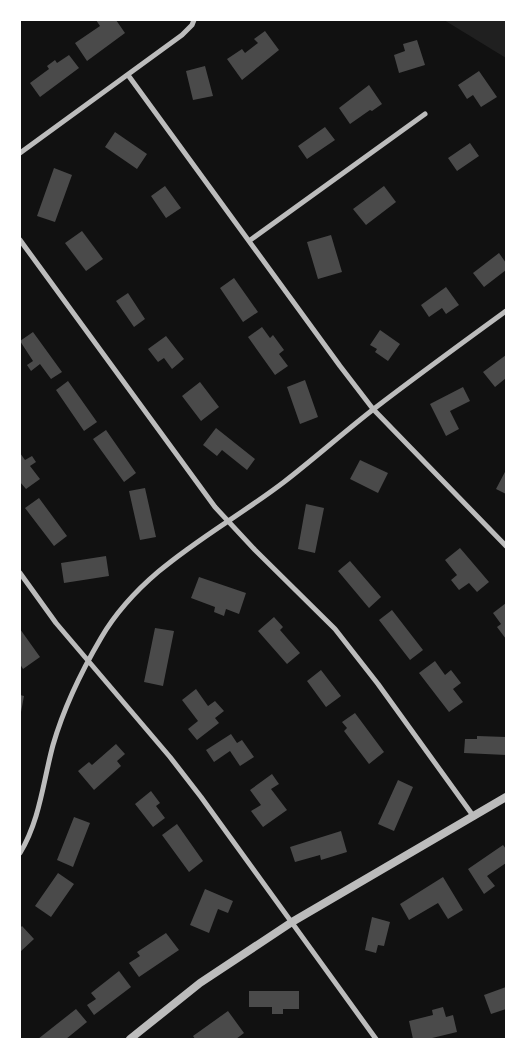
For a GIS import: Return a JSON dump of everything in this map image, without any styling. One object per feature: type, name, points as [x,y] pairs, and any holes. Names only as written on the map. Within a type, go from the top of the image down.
[{"type":"street","points":[[20,153],[182,35],[192,25],[194,20]]},
{"type":"street","points":[[128,75],[249,242],[374,409],[506,546]]},
{"type":"street","points":[[249,242],[425,114]]},
{"type":"street","points":[[20,240],[215,507],[335,629],[378,684],[474,817]]},
{"type":"street","points":[[20,853],[35,820],[64,711],[102,637],[116,617],[143,586],[164,566],[185,550],[285,482],[374,409],[506,311]]},
{"type":"street","points":[[20,573],[88,662],[170,757],[376,1039]]},
{"type":"street","points":[[130,1039],[200,983],[292,922],[506,797]]},
{"type":"shaded area","points":[[444,20],[506,20],[506,58]]},
{"type":"building","points":[[96,20],[116,20],[125,33],[87,61],[75,43],[100,26]]},
{"type":"building","points":[[265,31],[279,50],[242,80],[227,59],[242,49],[245,53],[258,43],[254,39]]},
{"type":"building","points":[[417,40],[425,65],[399,73],[394,55],[405,51],[403,44]]},
{"type":"building","points":[[69,55],[79,68],[40,97],[30,83],[49,69],[47,66],[55,60],[57,63]]},
{"type":"building","points":[[205,66],[213,96],[193,100],[186,71]]},
{"type":"building","points":[[479,71],[497,97],[481,107],[473,95],[467,99],[458,85]]},
{"type":"building","points":[[369,85],[382,104],[350,124],[339,108]]},
{"type":"building","points":[[325,127],[335,140],[307,159],[298,146]]},
{"type":"building","points":[[115,132],[147,154],[137,169],[105,147]]},
{"type":"building","points":[[470,143],[479,156],[457,171],[448,158]]},
{"type":"building","points":[[54,168],[72,175],[55,222],[37,216]]},
{"type":"building","points":[[165,186],[181,208],[166,218],[151,196]]},
{"type":"building","points":[[384,186],[396,202],[366,225],[353,209]]},
{"type":"building","points":[[82,231],[103,259],[86,271],[65,243]]},
{"type":"building","points":[[331,235],[342,272],[318,279],[307,242]]},
{"type":"building","points":[[499,253],[506,263],[506,270],[484,287],[473,273]]},
{"type":"building","points":[[234,278],[258,312],[243,322],[220,288]]},
{"type":"building","points":[[446,287],[459,305],[446,314],[442,308],[429,317],[421,305]]},
{"type":"building","points":[[128,293],[145,319],[134,327],[116,301]]},
{"type":"building","points":[[262,327],[270,338],[273,335],[284,350],[279,354],[288,366],[275,375],[248,337]]},
{"type":"building","points":[[380,330],[400,344],[388,361],[375,352],[377,349],[370,345]]},
{"type":"building","points":[[33,332],[62,372],[51,379],[40,364],[31,371],[27,365],[33,361],[20,341]]},
{"type":"building","points":[[166,336],[184,359],[172,369],[164,358],[158,362],[148,349]]},
{"type":"building","points":[[506,355],[506,378],[495,387],[483,372]]},
{"type":"building","points":[[305,380],[318,417],[300,424],[287,387]]},
{"type":"building","points":[[68,381],[97,422],[84,431],[56,390]]},
{"type":"building","points":[[200,382],[219,407],[201,421],[182,396]]},
{"type":"building","points":[[463,387],[470,401],[450,411],[459,429],[446,436],[430,404]]},
{"type":"building","points":[[216,428],[255,459],[247,470],[222,450],[217,456],[203,445]]},
{"type":"building","points":[[106,430],[136,473],[124,482],[93,439]]},
{"type":"building","points":[[20,453],[25,460],[32,456],[36,462],[30,466],[40,479],[26,489],[20,482]]},
{"type":"building","points":[[360,460],[388,473],[378,493],[350,479]]},
{"type":"building","points":[[506,470],[506,494],[496,489]]},
{"type":"building","points":[[145,488],[156,537],[140,540],[129,491]]},
{"type":"building","points":[[39,498],[67,536],[54,546],[25,508]]},
{"type":"building","points":[[306,504],[324,508],[315,553],[298,549]]},
{"type":"building","points":[[460,548],[489,582],[477,592],[469,583],[459,590],[451,580],[457,575],[445,560]]},
{"type":"building","points":[[106,556],[109,576],[64,583],[61,563]]},
{"type":"building","points":[[350,561],[381,597],[369,608],[338,571]]},
{"type":"building","points":[[199,577],[246,593],[239,614],[226,609],[224,616],[214,612],[215,607],[191,598]]},
{"type":"building","points":[[506,603],[506,639],[497,627],[501,624],[493,613]]},
{"type":"building","points":[[392,610],[423,650],[410,660],[379,620]]},
{"type":"building","points":[[274,617],[283,627],[280,630],[300,653],[287,664],[258,631]]},
{"type":"building","points":[[155,628],[174,631],[163,686],[144,682]]},
{"type":"building","points":[[20,629],[40,657],[23,669],[20,664]]},
{"type":"building","points":[[435,661],[445,675],[451,670],[461,683],[453,689],[463,702],[449,712],[419,673]]},
{"type":"building","points":[[321,670],[341,696],[326,707],[307,681]]},
{"type":"building","points":[[196,689],[208,706],[215,701],[224,711],[215,718],[219,723],[197,740],[188,729],[198,721],[182,700]]},
{"type":"building","points":[[20,695],[24,696],[21,712],[20,712]]},
{"type":"building","points":[[355,713],[384,752],[369,764],[344,731],[347,728],[342,722]]},
{"type":"building","points":[[231,734],[237,743],[242,740],[254,757],[240,766],[230,751],[214,762],[206,750]]},
{"type":"building","points":[[477,736],[506,737],[506,755],[464,753],[465,739],[477,739]]},
{"type":"building","points":[[116,744],[125,754],[117,761],[121,766],[94,790],[78,771],[89,762],[92,765]]},
{"type":"building","points":[[272,774],[279,784],[271,789],[287,810],[263,827],[251,811],[261,805],[250,790]]},
{"type":"building","points":[[398,780],[413,787],[394,831],[378,824]]},
{"type":"building","points":[[151,791],[160,803],[156,806],[165,818],[153,827],[135,804]]},
{"type":"building","points":[[74,817],[90,823],[73,867],[57,860]]},
{"type":"building","points":[[177,824],[203,861],[189,872],[162,835]]},
{"type":"building","points":[[341,831],[347,852],[321,860],[320,855],[295,862],[290,847]]},
{"type":"building","points":[[503,845],[506,849],[506,863],[487,876],[495,886],[484,894],[468,869]]},
{"type":"building","points":[[58,873],[74,884],[51,917],[35,906]]},
{"type":"building","points":[[443,877],[463,910],[448,919],[438,903],[409,920],[400,904]]},
{"type":"building","points":[[205,889],[233,901],[228,913],[218,909],[209,933],[190,925]]},
{"type":"building","points":[[372,917],[390,922],[384,946],[378,945],[376,953],[365,950]]},
{"type":"building","points":[[22,926],[34,939],[20,952],[20,928]]},
{"type":"building","points":[[166,933],[179,950],[139,977],[129,963],[140,956],[137,952]]},
{"type":"building","points":[[119,971],[131,987],[94,1015],[87,1005],[96,999],[91,993]]},
{"type":"building","points":[[506,987],[506,1009],[491,1014],[484,995]]},
{"type":"building","points":[[249,991],[299,991],[299,1009],[283,1009],[283,1014],[272,1014],[272,1007],[249,1007]]},
{"type":"building","points":[[443,1007],[446,1017],[453,1015],[457,1032],[428,1039],[413,1039],[409,1021],[433,1015],[432,1010]]},
{"type":"building","points":[[76,1009],[87,1022],[66,1039],[38,1039]]},
{"type":"building","points":[[228,1011],[244,1033],[236,1039],[195,1039],[193,1036]]}]
